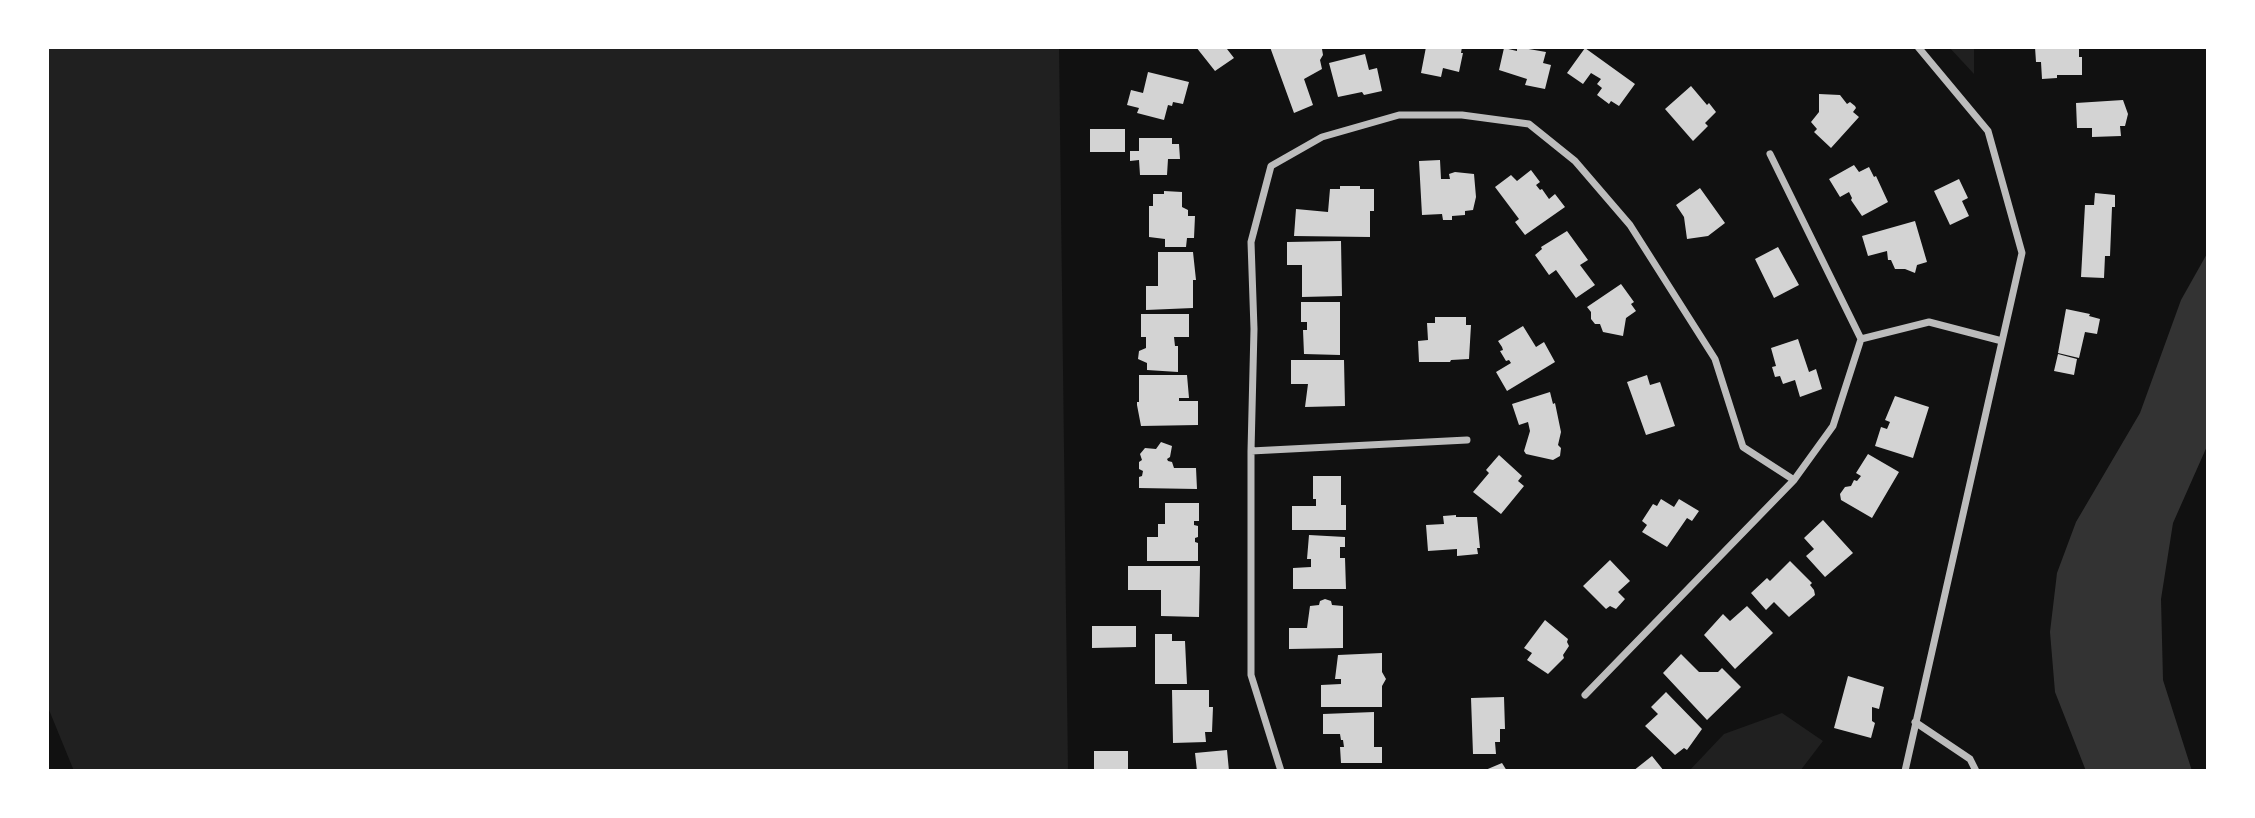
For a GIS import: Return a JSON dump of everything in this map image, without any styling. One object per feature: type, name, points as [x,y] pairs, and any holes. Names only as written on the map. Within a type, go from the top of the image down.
[{"type":"street","points":[[1905,771],[2022,253],[1988,131],[1918,47]]},
{"type":"street","points":[[1281,771],[1251,675],[1254,329],[1251,242],[1271,166],[1322,137],[1399,115],[1462,115],[1529,124],[1575,161],[1630,225],[1715,359],[1743,447],[1794,480]]},
{"type":"street","points":[[1585,695],[1794,480],[1833,426],[1861,339],[1770,154]]},
{"type":"street","points":[[1861,339],[1929,322],[2002,341]]},
{"type":"street","points":[[1251,452],[1467,440]]},
{"type":"street","points":[[1915,722],[1970,759],[1976,771]]},
{"type":"shaded area","points":[[47,47],[1059,47],[1068,771],[74,771],[47,705]]},
{"type":"shaded area","points":[[1949,47],[1974,47],[1974,74]]},
{"type":"shaded area","points":[[2208,252],[2208,444],[2173,523],[2161,599],[2163,680],[2192,771],[2086,771],[2055,692],[2050,632],[2057,573],[2076,522],[2140,413],[2181,300]]},
{"type":"shaded area","points":[[1782,713],[1823,741],[1800,771],[1689,771],[1724,734]]},
{"type":"building","points":[[1196,47],[1229,47],[1227,49],[1234,58],[1215,71]]},
{"type":"building","points":[[1270,47],[1322,49],[1322,69],[1304,79],[1313,105],[1294,113]]},
{"type":"building","points":[[1426,47],[1462,47],[1459,72],[1443,68],[1441,77],[1421,73]]},
{"type":"building","points":[[1517,47],[1546,52],[1543,63],[1551,65],[1545,89],[1525,85],[1527,79],[1499,70],[1504,48],[1517,51]]},
{"type":"building","points":[[2035,47],[2079,47],[2082,75],[2057,75],[2057,78],[2042,79],[2041,62],[2036,62]]},
{"type":"building","points":[[1585,48],[1635,84],[1619,106],[1611,101],[1609,104],[1597,95],[1602,88],[1597,84],[1601,79],[1591,73],[1583,84],[1567,73]]},
{"type":"building","points":[[1365,54],[1369,70],[1377,68],[1382,91],[1338,97],[1329,63]]},
{"type":"building","points":[[1148,72],[1189,82],[1183,104],[1173,102],[1172,106],[1168,105],[1164,120],[1137,113],[1139,108],[1127,105],[1131,90],[1143,93]]},
{"type":"building","points":[[1691,86],[1716,112],[1705,123],[1708,126],[1693,141],[1665,109]]},
{"type":"building","points":[[1819,94],[1840,95],[1847,104],[1850,102],[1855,106],[1853,112],[1859,117],[1831,148],[1814,132],[1817,129],[1811,122],[1819,112]]},
{"type":"building","points":[[2123,100],[2128,114],[2125,126],[2120,126],[2121,136],[2092,137],[2092,128],[2077,128],[2076,103]]},
{"type":"building","points":[[1090,129],[1125,129],[1125,152],[1090,152]]},
{"type":"building","points":[[1139,138],[1172,138],[1172,144],[1179,144],[1180,159],[1168,159],[1167,175],[1140,175],[1139,160],[1130,161],[1130,151],[1139,151]]},
{"type":"building","points":[[1440,160],[1441,179],[1450,179],[1449,174],[1455,172],[1474,174],[1476,197],[1473,210],[1465,211],[1465,215],[1452,216],[1452,220],[1443,220],[1442,214],[1422,215],[1419,161]]},
{"type":"building","points":[[1854,165],[1859,172],[1869,167],[1888,202],[1862,216],[1849,192],[1840,197],[1829,179]]},
{"type":"building","points":[[1531,170],[1540,182],[1536,185],[1540,190],[1542,189],[1549,199],[1555,194],[1565,207],[1525,235],[1515,222],[1519,219],[1495,187],[1511,175],[1517,181]]},
{"type":"building","points":[[1959,179],[1968,198],[1962,201],[1969,216],[1950,225],[1934,191]]},
{"type":"building","points":[[1340,186],[1374,189],[1374,211],[1370,211],[1370,237],[1294,236],[1296,209],[1328,212],[1330,189],[1340,189]]},
{"type":"building","points":[[1700,188],[1725,223],[1708,236],[1687,239],[1684,217],[1676,205]]},
{"type":"building","points":[[1164,191],[1182,192],[1182,207],[1188,210],[1188,216],[1195,216],[1194,238],[1187,238],[1186,247],[1165,247],[1165,239],[1149,237],[1149,206],[1153,206],[1153,194],[1164,194]]},
{"type":"building","points":[[2095,193],[2115,195],[2110,256],[2105,256],[2104,278],[2081,277],[2085,205],[2094,205]]},
{"type":"building","points":[[1915,221],[1927,262],[1917,265],[1915,273],[1895,269],[1891,260],[1888,260],[1887,251],[1868,256],[1862,236]]},
{"type":"building","points":[[1567,231],[1588,260],[1580,265],[1595,285],[1576,298],[1556,270],[1549,275],[1535,255],[1541,247]]},
{"type":"building","points":[[1341,241],[1342,296],[1302,297],[1302,265],[1287,265],[1287,242]]},
{"type":"building","points":[[1778,247],[1799,285],[1774,298],[1755,259]]},
{"type":"building","points":[[1158,252],[1193,252],[1196,280],[1193,280],[1193,308],[1146,310],[1146,286],[1158,286]]},
{"type":"building","points":[[1621,284],[1634,302],[1631,304],[1636,311],[1626,318],[1623,336],[1603,332],[1600,324],[1595,324],[1591,319],[1591,312],[1587,307]]},
{"type":"building","points":[[1301,302],[1340,302],[1340,355],[1304,354],[1303,330],[1307,330],[1307,322],[1301,322]]},
{"type":"building","points":[[2066,309],[2100,319],[2097,334],[2085,332],[2079,358],[2058,353]]},
{"type":"building","points":[[1141,314],[1189,314],[1189,337],[1174,337],[1175,346],[1178,346],[1178,372],[1147,370],[1147,363],[1138,359],[1139,351],[1146,348],[1146,337],[1141,337]]},
{"type":"building","points":[[1435,317],[1466,317],[1466,325],[1471,325],[1469,359],[1419,362],[1418,341],[1428,340],[1427,323],[1435,323]]},
{"type":"building","points":[[1523,326],[1536,347],[1544,342],[1555,362],[1507,391],[1496,372],[1511,363],[1506,361],[1500,351],[1503,350],[1498,341]]},
{"type":"building","points":[[1798,339],[1809,372],[1816,369],[1822,389],[1800,397],[1795,380],[1783,384],[1780,376],[1775,377],[1772,367],[1776,366],[1771,348]]},
{"type":"building","points":[[2058,354],[2077,359],[2074,375],[2054,371]]},
{"type":"building","points":[[1291,360],[1344,360],[1345,406],[1305,407],[1308,384],[1291,384]]},
{"type":"building","points":[[1139,375],[1187,375],[1189,398],[1179,398],[1179,401],[1198,401],[1198,425],[1141,426],[1137,405]]},
{"type":"building","points":[[1647,375],[1650,385],[1660,382],[1675,426],[1646,435],[1627,382]]},
{"type":"building","points":[[1550,392],[1561,432],[1558,445],[1561,448],[1560,456],[1553,460],[1526,454],[1524,451],[1530,431],[1528,422],[1519,425],[1512,404]]},
{"type":"building","points":[[1895,396],[1929,407],[1913,458],[1875,446],[1881,427],[1887,429],[1890,422],[1885,420]]},
{"type":"building","points":[[1161,442],[1172,446],[1167,459],[1172,462],[1174,468],[1196,468],[1197,489],[1139,488],[1139,477],[1143,471],[1139,469],[1139,462],[1142,460],[1140,454],[1145,448],[1156,449]]},
{"type":"building","points":[[1868,454],[1899,472],[1872,518],[1841,500],[1840,494],[1861,476],[1856,473]]},
{"type":"building","points":[[1499,455],[1522,476],[1518,481],[1524,486],[1501,514],[1473,492],[1489,473],[1486,470]]},
{"type":"building","points":[[1313,476],[1341,476],[1341,505],[1346,505],[1346,530],[1292,530],[1292,506],[1316,506],[1316,499],[1313,499]]},
{"type":"building","points":[[1661,499],[1674,507],[1679,499],[1699,511],[1692,521],[1687,518],[1667,547],[1642,532],[1647,525],[1642,521],[1653,504],[1657,506]]},
{"type":"building","points":[[1165,503],[1199,503],[1199,521],[1194,521],[1194,525],[1198,526],[1195,542],[1198,543],[1198,561],[1147,561],[1147,537],[1158,537],[1158,524],[1165,524]]},
{"type":"building","points":[[1443,516],[1477,517],[1480,548],[1477,548],[1478,554],[1457,556],[1457,549],[1428,551],[1426,525],[1444,524]]},
{"type":"building","points":[[1823,520],[1853,553],[1825,577],[1806,556],[1814,549],[1804,538]]},
{"type":"building","points":[[1309,535],[1345,537],[1345,547],[1340,547],[1340,558],[1345,558],[1346,589],[1293,589],[1293,568],[1311,567],[1311,559],[1307,559]]},
{"type":"building","points":[[1610,560],[1630,581],[1618,592],[1625,599],[1616,609],[1610,606],[1606,609],[1583,586]]},
{"type":"building","points":[[1790,561],[1812,583],[1810,585],[1815,595],[1789,617],[1774,602],[1766,610],[1751,593],[1767,578],[1770,581]]},
{"type":"building","points":[[1128,566],[1200,566],[1199,617],[1161,616],[1161,590],[1128,590]]},
{"type":"building","points":[[1320,601],[1331,601],[1332,605],[1343,606],[1343,648],[1289,649],[1289,628],[1307,628],[1310,606],[1319,605]]},
{"type":"building","points":[[1747,606],[1773,633],[1735,669],[1704,635],[1723,614],[1730,621]]},
{"type":"building","points":[[1545,620],[1568,639],[1569,646],[1564,658],[1548,674],[1527,660],[1532,653],[1524,648]]},
{"type":"building","points":[[1092,626],[1136,626],[1136,647],[1092,648]]},
{"type":"building","points":[[1155,634],[1172,634],[1172,641],[1185,641],[1187,684],[1155,684]]},
{"type":"building","points":[[1382,653],[1382,672],[1386,679],[1382,686],[1382,707],[1321,707],[1321,685],[1341,684],[1341,679],[1335,679],[1338,655]]},
{"type":"building","points":[[1681,654],[1699,672],[1718,672],[1722,668],[1741,687],[1707,720],[1663,673]]},
{"type":"building","points":[[1848,676],[1884,687],[1879,709],[1872,707],[1872,721],[1875,723],[1871,738],[1834,728]]},
{"type":"building","points":[[1172,690],[1209,690],[1209,707],[1213,707],[1212,732],[1205,732],[1206,742],[1173,743]]},
{"type":"building","points":[[1666,692],[1702,729],[1687,750],[1684,748],[1675,755],[1645,726],[1658,714],[1651,707]]},
{"type":"building","points":[[1504,697],[1505,729],[1500,729],[1500,742],[1495,742],[1496,754],[1473,754],[1471,698]]},
{"type":"building","points":[[1374,712],[1374,747],[1382,747],[1382,763],[1341,763],[1340,747],[1344,747],[1343,740],[1340,734],[1323,734],[1323,714]]},
{"type":"building","points":[[1227,750],[1229,771],[1197,771],[1195,753]]},
{"type":"building","points":[[1094,751],[1128,751],[1128,771],[1094,771]]},
{"type":"building","points":[[1652,756],[1664,771],[1633,771]]},
{"type":"building","points":[[1502,763],[1507,771],[1483,771]]}]
